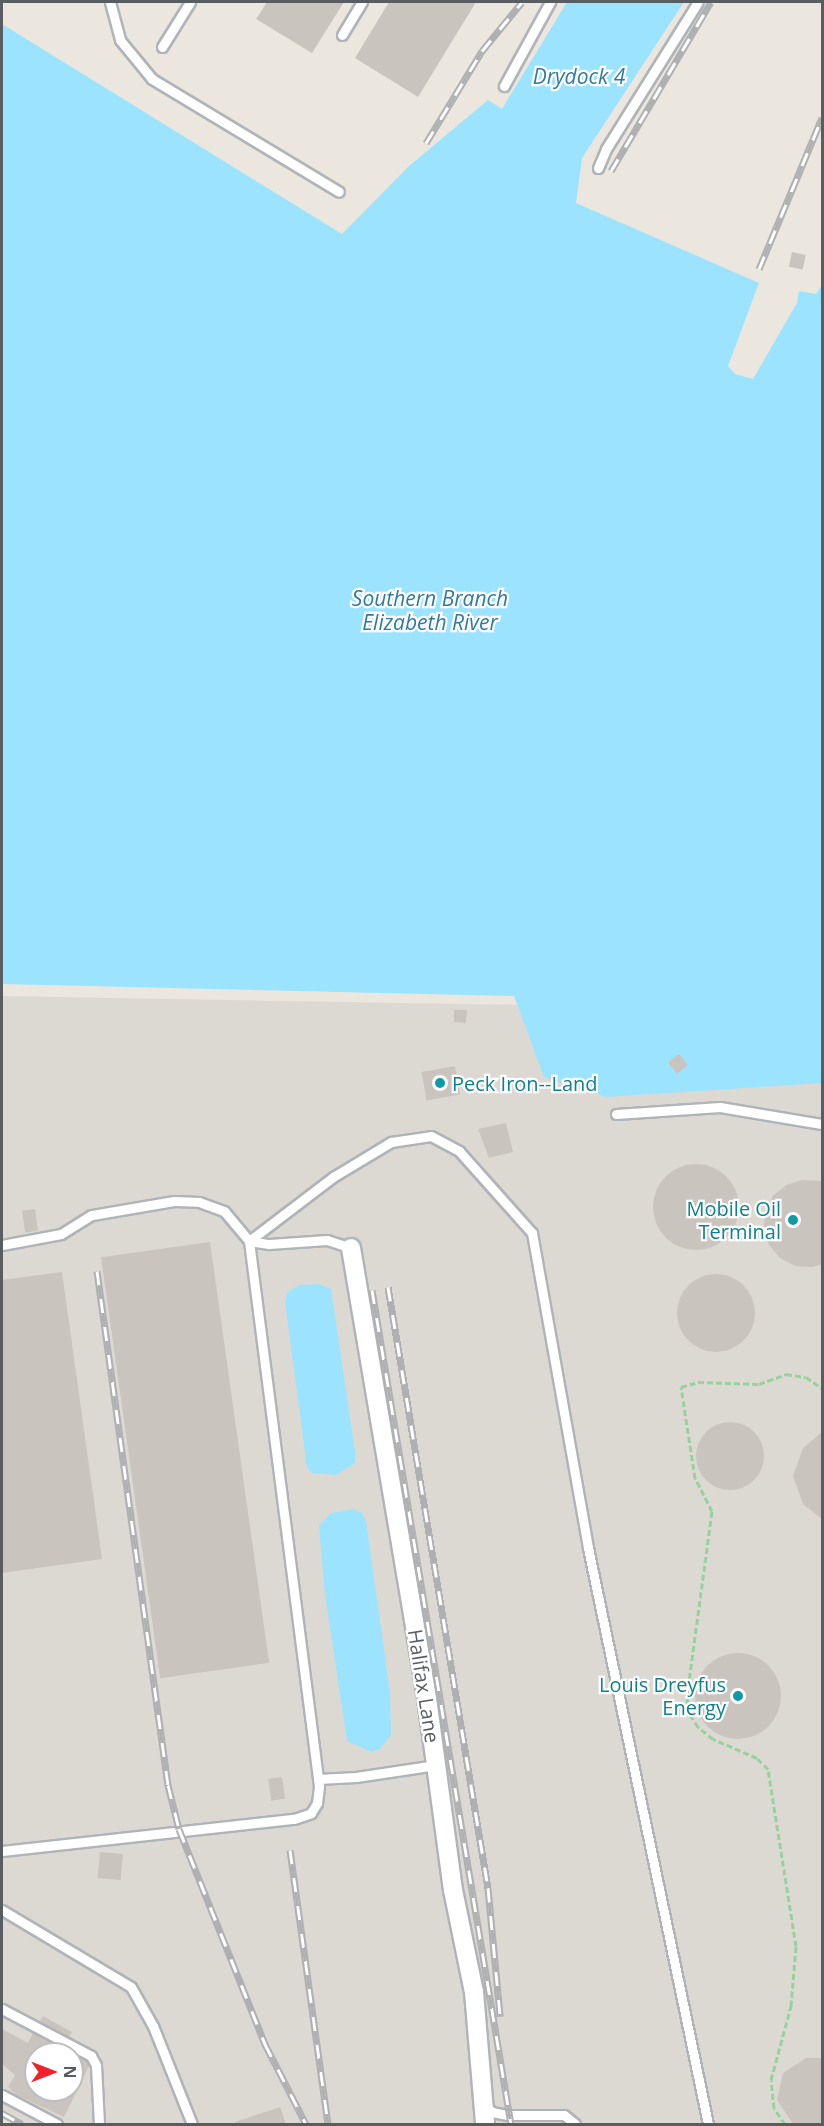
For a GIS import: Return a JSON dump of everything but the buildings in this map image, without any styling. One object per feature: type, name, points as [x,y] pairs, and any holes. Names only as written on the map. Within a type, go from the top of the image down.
[{"type":"street","name":"Halifax Lane","points":[[351,1248],[436,1765],[453,1890],[474,1992],[485,2124]]},
{"type":"lane","points":[[111,2],[120,40],[152,79],[339,192]]},
{"type":"lane","points":[[162,47],[190,2]]},
{"type":"lane","points":[[342,35],[362,2]]},
{"type":"lane","points":[[504,86],[550,2]]},
{"type":"lane","points":[[598,168],[606,149],[698,2]]},
{"type":"lane","points":[[616,1114],[720,1107],[822,1124]]},
{"type":"lane","points":[[249,1241],[333,1176],[392,1142],[431,1136],[459,1151],[532,1233],[588,1548],[708,2124]]},
{"type":"lane","points":[[2,1245],[61,1234],[92,1215],[174,1201],[199,1202],[224,1210],[249,1241],[318,1779],[317,1803],[311,1813],[294,1819],[2,1851]]},
{"type":"lane","points":[[249,1241],[268,1244],[327,1240],[351,1248]]},
{"type":"lane","points":[[318,1779],[356,1778],[436,1765]]},
{"type":"lane","points":[[2,1910],[131,1987],[153,2026],[192,2124]]},
{"type":"lane","points":[[2,2009],[91,2056],[96,2065],[99,2124]]},
{"type":"lane","points":[[2,2096],[57,2124]]},
{"type":"lane","points":[[483,2103],[492,2112],[564,2115],[575,2124]]},
{"type":"path","points":[[786,2124],[774,2108],[771,2080],[791,2006],[796,1946],[768,1769],[757,1758],[713,1739],[698,1727],[689,1713],[687,1696],[712,1511],[695,1478],[681,1387],[698,1382],[759,1384],[786,1374],[806,1377],[822,1388]]},
{"type":"shaded area","points":[[2,996],[520,1005],[822,1000],[822,2124],[12,2124],[2,2119]]},
{"type":"water","name":"Southern Branch Elizabeth River","points":[[567,2],[684,2],[582,158],[576,203],[759,283],[728,366],[735,374],[753,379],[797,303],[799,291],[816,294],[822,285],[822,1083],[606,1097],[544,1077],[514,996],[2,984],[2,24],[342,234],[409,166],[488,100],[502,109]]},
{"type":"water","points":[[319,1284],[331,1289],[355,1451],[355,1463],[336,1475],[312,1473],[307,1467],[285,1302],[287,1293],[299,1285]]},
{"type":"water","points":[[353,1509],[362,1513],[366,1521],[390,1693],[391,1735],[380,1749],[371,1752],[347,1741],[325,1594],[319,1526],[331,1513]]},
{"type":"railway","points":[[426,143],[482,51],[522,2]]},
{"type":"railway","points":[[611,171],[711,2]]},
{"type":"railway","points":[[759,269],[822,118]]},
{"type":"railway","points":[[97,1271],[168,1785],[179,1829],[265,2044],[306,2124]]},
{"type":"railway","points":[[388,1287],[488,1888],[500,2016]]},
{"type":"railway","points":[[372,1290],[511,2124]]},
{"type":"railway","points":[[290,1850],[328,2124]]},
{"type":"railway","points":[[2,2113],[22,2124]]},
{"type":"place","name":"Peck Iron--Land","points":[[440,1083]]},
{"type":"place","name":"Mobile Oil Terminal","points":[[793,1220]]},
{"type":"place","name":"Louis Dreyfus Energy","points":[[738,1696]]},
{"type":"water label","name":"Drydock 4","points":[[579,76]]}]
